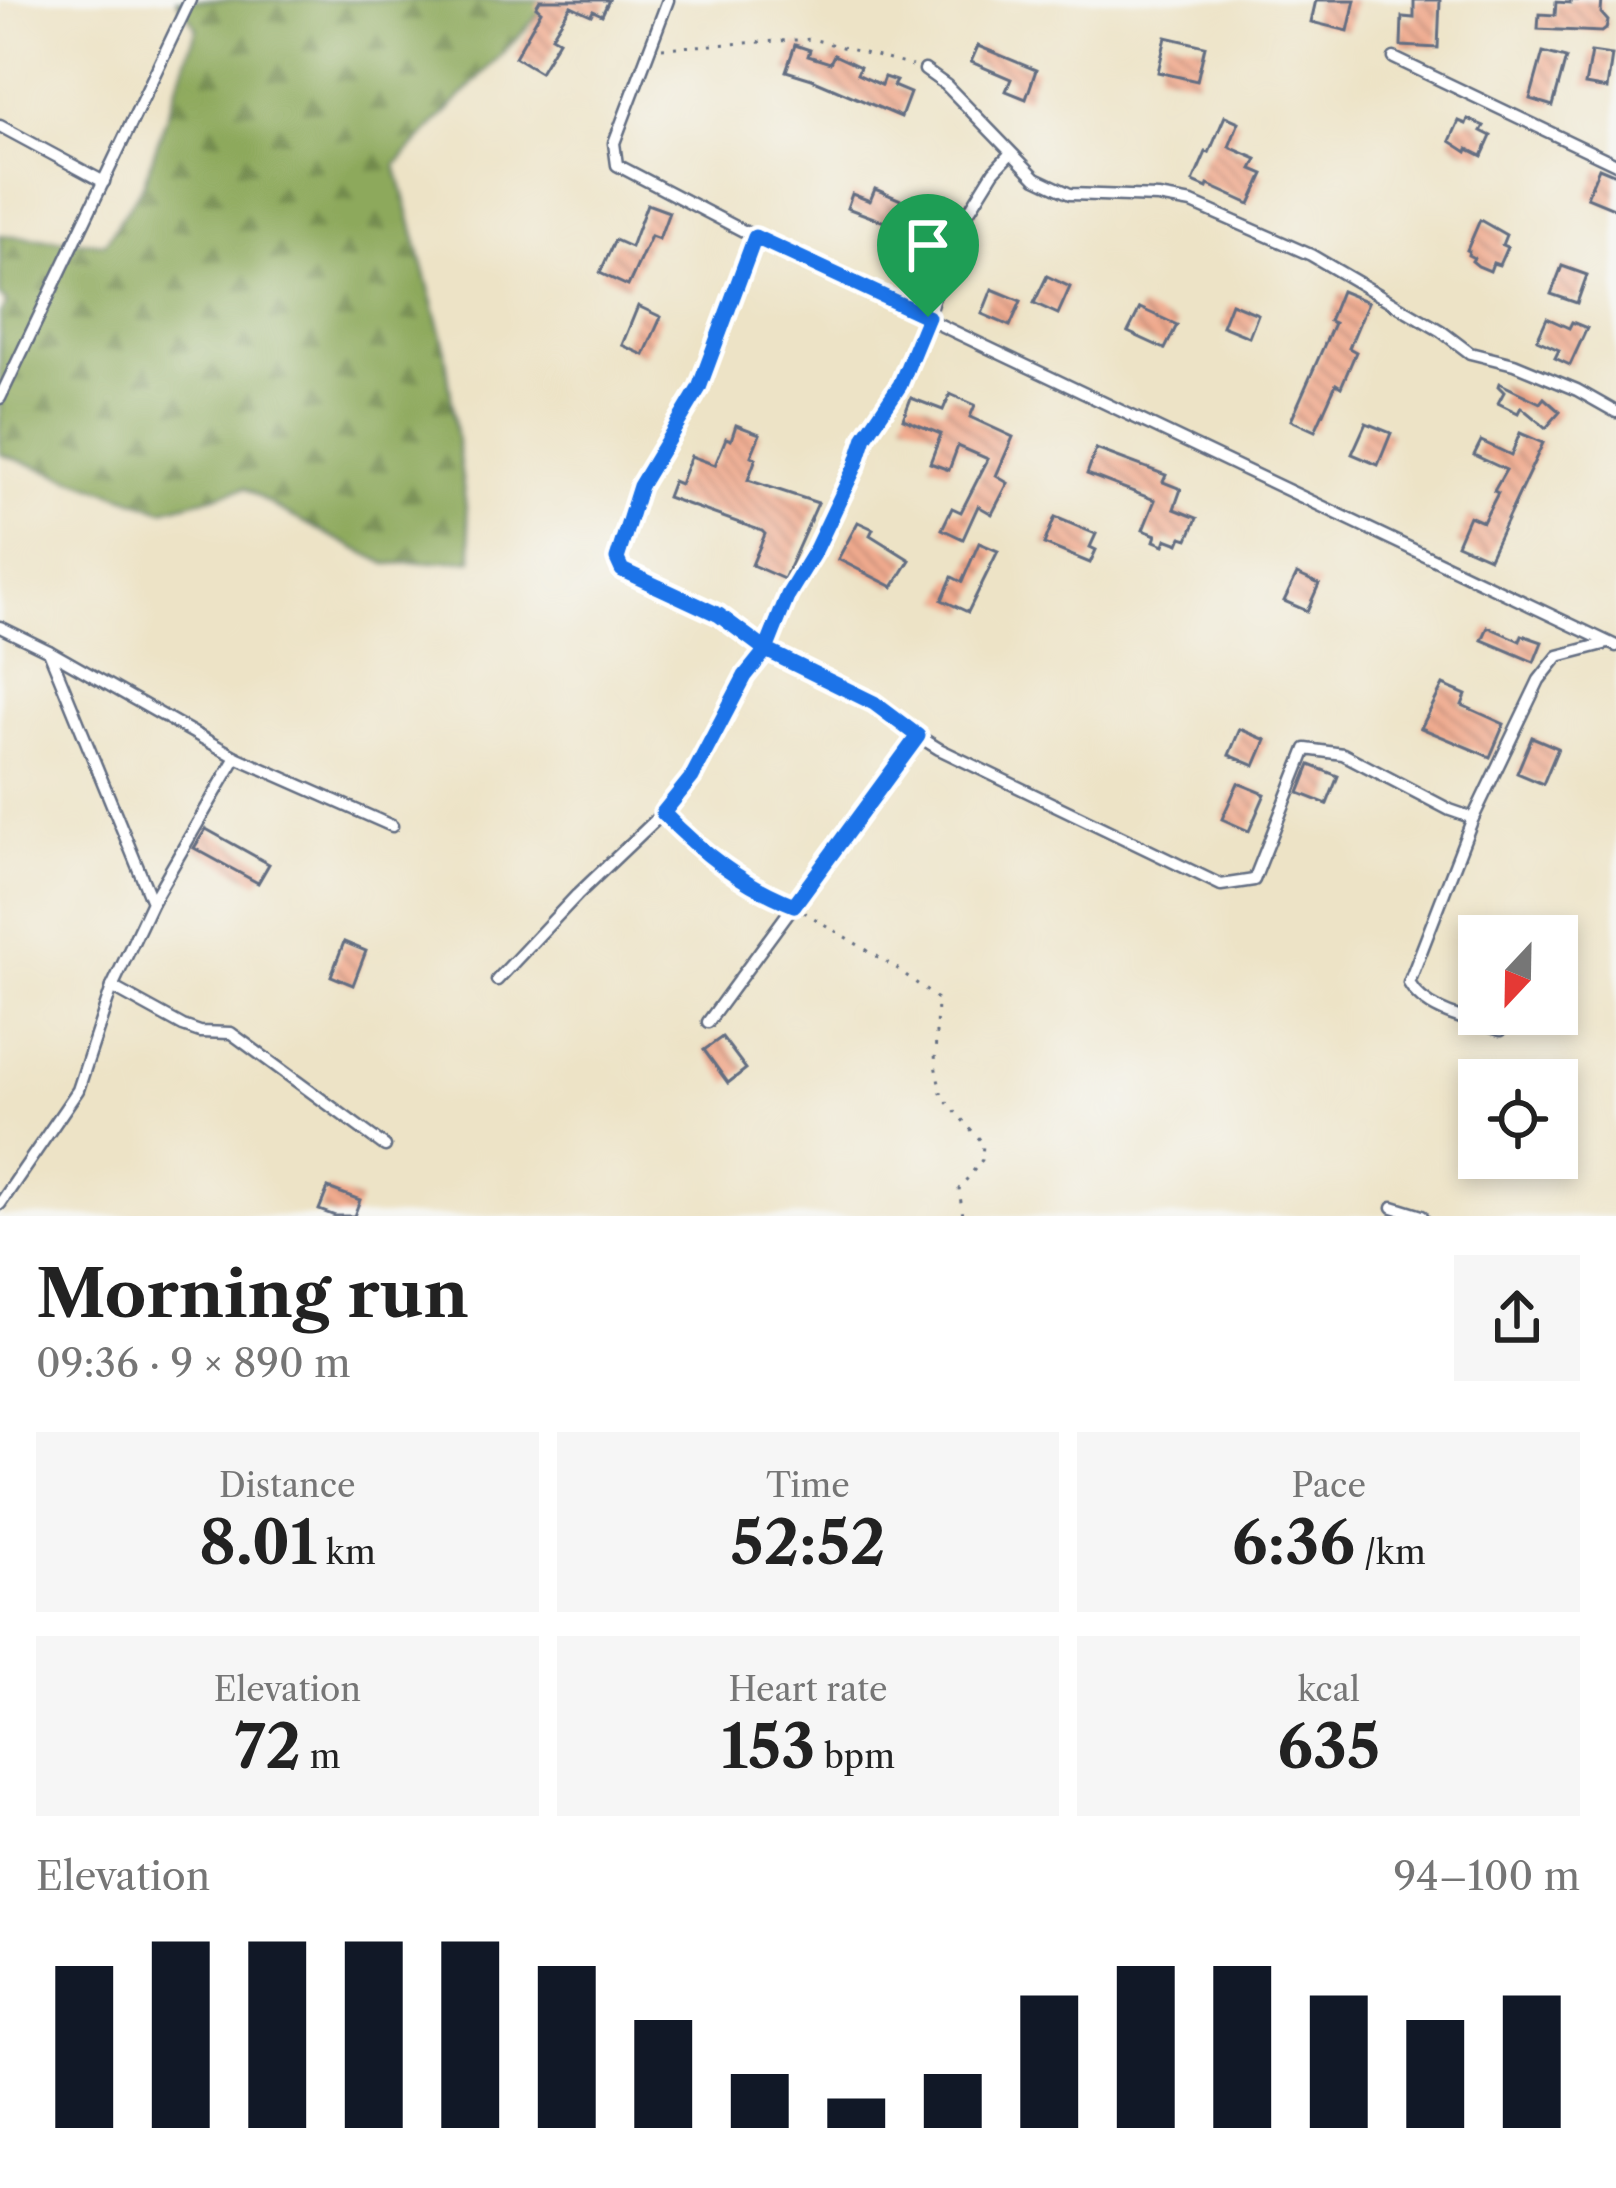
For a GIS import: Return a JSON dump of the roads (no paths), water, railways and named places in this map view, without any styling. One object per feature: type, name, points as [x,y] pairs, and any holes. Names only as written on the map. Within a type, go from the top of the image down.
[{"type":"street","points":[[1,392],[190,0]]},
{"type":"street","points":[[668,0],[614,143],[617,165],[755,237],[1612,645]]},
{"type":"street","points":[[1394,58],[1616,164]]},
{"type":"street","points":[[926,70],[1036,178],[1070,194],[1192,203],[1311,255],[1470,353],[1514,364],[1577,389],[1616,412]]},
{"type":"street","points":[[0,127],[104,182]]},
{"type":"street","points":[[497,980],[663,813],[692,777],[745,676],[766,650],[788,595],[856,465],[865,437],[900,385],[928,317],[950,242],[994,171],[1010,154]]},
{"type":"street","points":[[755,237],[699,388],[640,486],[617,559],[622,570],[719,615],[766,650],[874,703],[939,749],[1221,885],[1254,880],[1306,749],[1343,754],[1473,818]]},
{"type":"street","points":[[0,627],[236,757],[392,826]]},
{"type":"street","points":[[1458,1016],[1426,1002],[1408,983],[1473,818],[1539,680],[1558,656],[1612,645]]},
{"type":"street","points":[[49,650],[152,902]]},
{"type":"street","points":[[708,1022],[918,736]]},
{"type":"street","points":[[0,1204],[79,1090],[112,987],[152,902],[236,757]]},
{"type":"street","points":[[663,813],[730,872],[762,893],[794,905]]},
{"type":"street","points":[[112,987],[183,1026],[230,1034],[385,1146]]},
{"type":"street","points":[[1393,1207],[1422,1216]]}]
